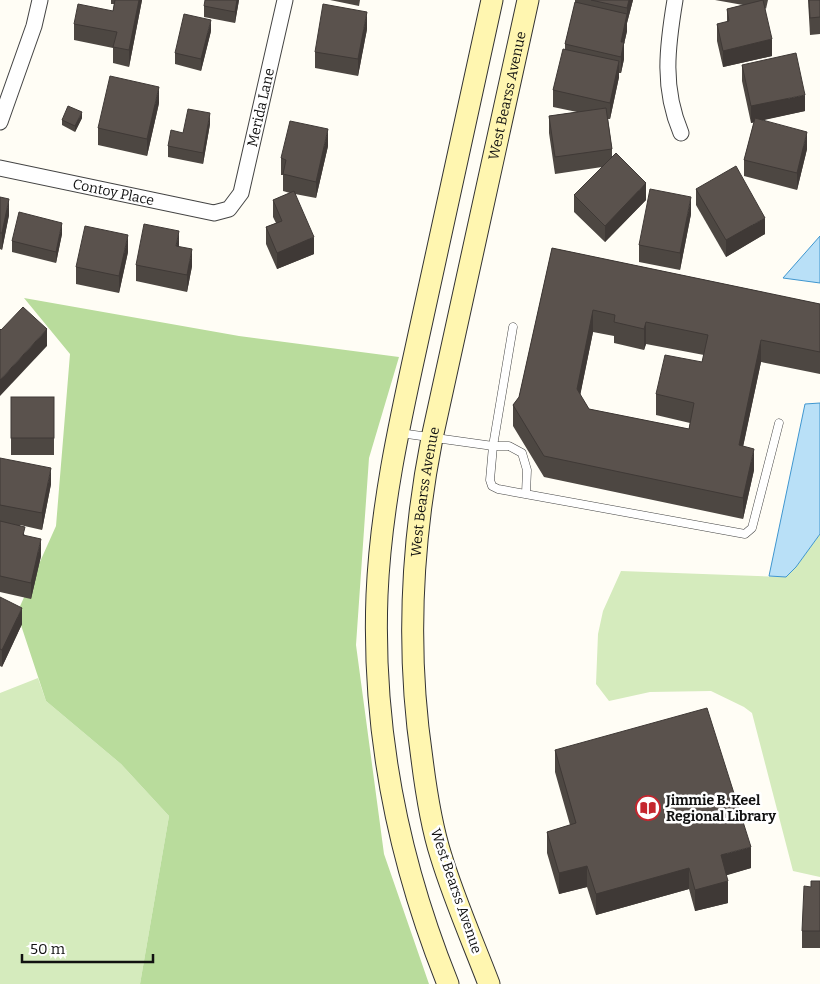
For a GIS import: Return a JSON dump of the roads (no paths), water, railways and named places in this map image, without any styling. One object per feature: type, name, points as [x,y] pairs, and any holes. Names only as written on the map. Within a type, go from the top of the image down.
[{"type":"main road","points":[[448,984],[420,911],[407,867],[387,768],[377,665],[380,563],[388,486],[398,433],[492,0]]},
{"type":"main road","name":"West Bearss Avenue","points":[[489,984],[441,856],[431,816],[418,734],[412,650],[413,583],[423,484],[432,438],[528,0]]},
{"type":"main road","points":[[407,867],[426,888],[463,984]]},
{"type":"street","points":[[0,122],[34,26],[40,0]]},
{"type":"street","name":"Merida Lane","points":[[229,209],[241,193],[285,0]]},
{"type":"street","points":[[675,0],[667,82],[670,104],[681,133]]},
{"type":"street","name":"Contoy Place","points":[[0,168],[214,213],[229,209]]},
{"type":"lane","points":[[513,327],[494,446],[490,480],[492,486],[744,534],[752,528],[778,423]]},
{"type":"lane","points":[[398,433],[494,446],[509,446],[522,453],[528,470],[526,493]]},
{"type":"water","points":[[820,236],[820,283],[783,278]]},
{"type":"water","points":[[820,403],[820,534],[796,567],[786,577],[769,576],[805,404]]},
{"type":"place","name":"Jimmie B. Keel Regional Library","points":[[648,808]]}]
